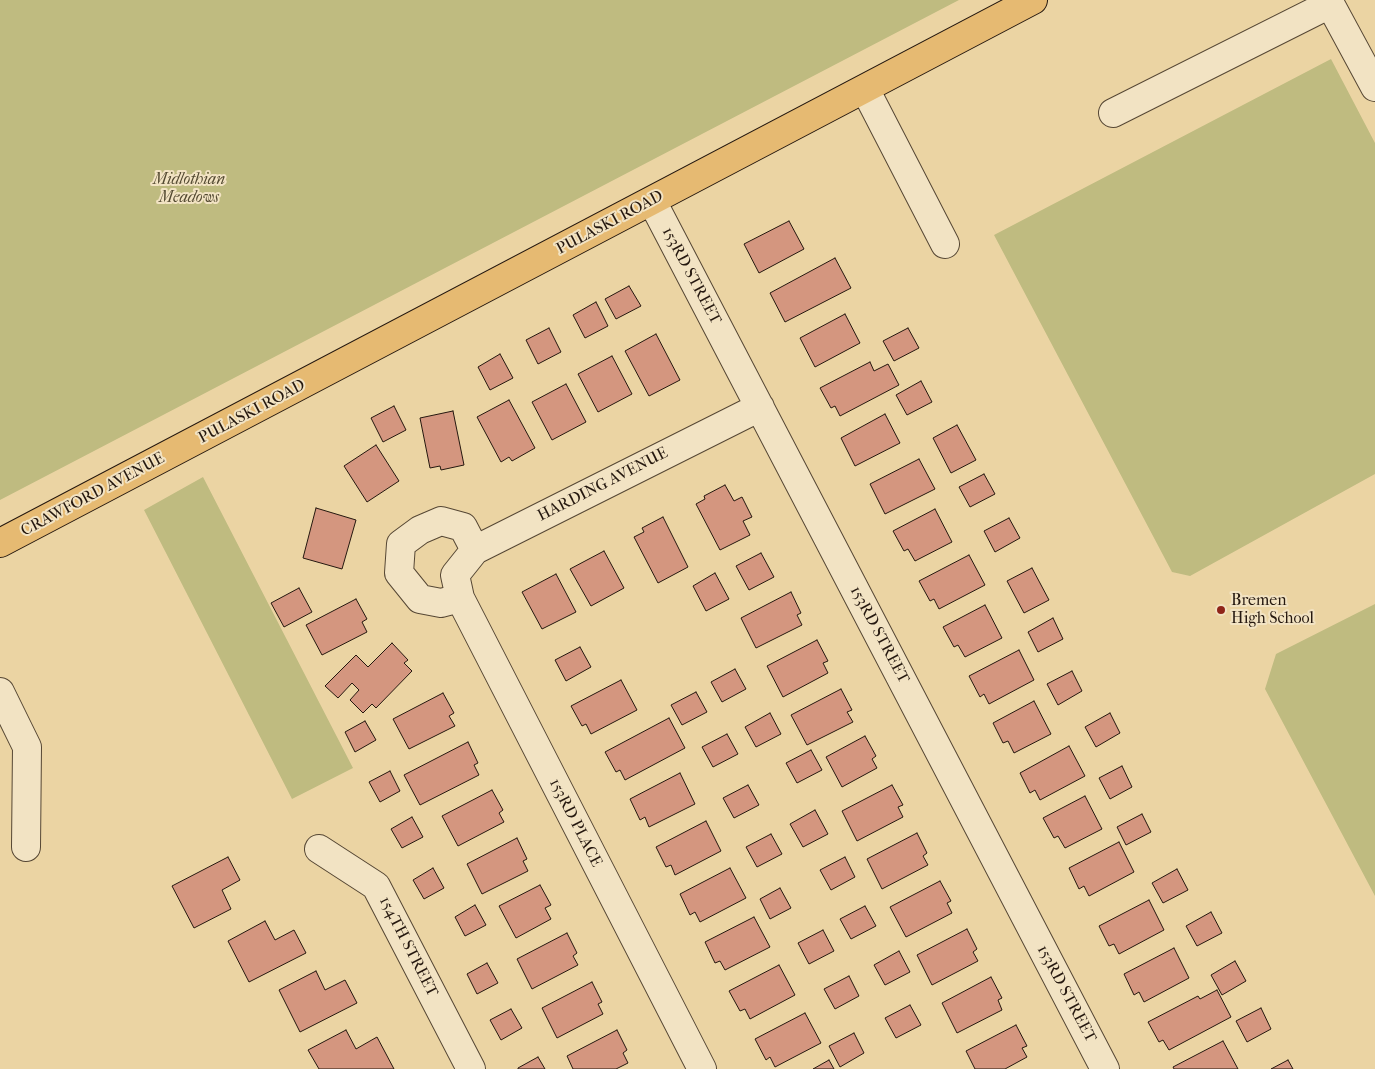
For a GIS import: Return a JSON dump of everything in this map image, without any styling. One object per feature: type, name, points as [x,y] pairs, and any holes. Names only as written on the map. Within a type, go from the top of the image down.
[{"type":"main road","name":"PULASKI ROAD","points":[[187,446],[1033,0]]},
{"type":"main road","name":"CRAWFORD AVENUE","points":[[0,543],[187,446]]},
{"type":"street","points":[[1113,113],[1329,2],[1375,87]]},
{"type":"street","points":[[864,89],[945,244]]},
{"type":"street","name":"153RD STREET","points":[[652,201],[1105,1069]]},
{"type":"street","name":"HARDING AVENUE","points":[[457,586],[475,550],[760,407]]},
{"type":"street","points":[[457,586],[440,603],[420,600],[399,573],[400,544],[420,530],[441,521],[463,527],[475,550]]},
{"type":"street","name":"153RD PLACE","points":[[457,586],[702,1069]]},
{"type":"street","points":[[0,692],[28,747],[26,846]]},
{"type":"street","name":"154TH STREET","points":[[319,849],[376,886],[471,1069]]},
{"type":"green space","name":"Midlothian Meadows","points":[[0,0],[959,0],[0,500]]},
{"type":"green space","points":[[1331,59],[1375,143],[1375,474],[1190,576],[1172,572],[994,235]]},
{"type":"green space","points":[[203,477],[353,768],[292,799],[144,510]]},
{"type":"green space","points":[[1375,604],[1375,896],[1265,689],[1276,654]]},
{"type":"building","points":[[789,221],[804,249],[759,273],[744,244]]},
{"type":"building","points":[[835,258],[851,288],[785,322],[770,293]]},
{"type":"building","points":[[629,286],[641,306],[616,319],[605,299]]},
{"type":"building","points":[[596,302],[608,326],[585,338],[573,315]]},
{"type":"building","points":[[845,314],[860,343],[815,367],[800,338]]},
{"type":"building","points":[[549,328],[561,352],[538,364],[526,340]]},
{"type":"building","points":[[908,328],[919,348],[894,361],[883,341]]},
{"type":"building","points":[[656,334],[680,380],[649,396],[625,351]]},
{"type":"building","points":[[500,354],[513,378],[490,390],[478,367]]},
{"type":"building","points":[[612,356],[632,394],[598,412],[578,374]]},
{"type":"building","points":[[870,362],[874,371],[888,364],[899,385],[840,416],[835,406],[831,408],[820,388]]},
{"type":"building","points":[[921,381],[932,402],[907,415],[896,395]]},
{"type":"building","points":[[566,384],[586,422],[552,440],[532,402]]},
{"type":"building","points":[[509,400],[535,448],[512,461],[509,457],[501,462],[477,417]]},
{"type":"building","points":[[394,406],[406,430],[383,442],[371,418]]},
{"type":"building","points":[[453,411],[464,465],[441,470],[440,466],[430,468],[420,418]]},
{"type":"building","points":[[885,414],[900,443],[855,466],[841,438]]},
{"type":"building","points":[[957,425],[976,460],[951,473],[933,438]]},
{"type":"building","points":[[376,445],[399,481],[367,502],[344,466]]},
{"type":"building","points":[[919,459],[935,489],[885,514],[870,484]]},
{"type":"building","points":[[984,474],[995,494],[970,507],[959,487]]},
{"type":"building","points":[[725,485],[734,501],[742,497],[752,517],[743,521],[750,535],[720,550],[696,504],[705,499],[704,496]]},
{"type":"building","points":[[316,508],[356,520],[342,569],[303,558]]},
{"type":"building","points":[[935,509],[952,542],[915,561],[908,549],[904,551],[893,531]]},
{"type":"building","points":[[663,517],[688,567],[658,583],[634,537],[644,532],[642,528]]},
{"type":"building","points":[[1009,518],[1020,538],[995,552],[984,531]]},
{"type":"building","points":[[604,551],[624,588],[591,606],[570,569]]},
{"type":"building","points":[[761,553],[774,577],[749,590],[736,566]]},
{"type":"building","points":[[969,555],[985,585],[939,609],[934,599],[930,601],[919,581]]},
{"type":"building","points":[[1032,568],[1049,600],[1024,613],[1007,581]]},
{"type":"building","points":[[715,573],[729,599],[706,611],[693,586]]},
{"type":"building","points":[[556,574],[576,612],[542,629],[522,592]]},
{"type":"building","points":[[299,588],[312,612],[284,627],[271,603]]},
{"type":"building","points":[[791,592],[801,613],[797,615],[802,625],[756,648],[741,618]]},
{"type":"building","points":[[356,599],[367,619],[362,622],[367,632],[322,655],[306,625]]},
{"type":"building","points":[[985,605],[1002,638],[965,657],[958,645],[954,647],[943,627]]},
{"type":"building","points":[[1053,618],[1063,639],[1038,652],[1028,632]]},
{"type":"building","points":[[817,640],[828,661],[823,663],[828,673],[783,697],[767,666]]},
{"type":"building","points":[[392,643],[408,660],[404,663],[412,671],[376,708],[372,704],[363,713],[350,700],[359,690],[352,683],[338,698],[325,686],[356,655],[368,667]]},
{"type":"building","points":[[580,647],[591,667],[566,681],[555,660]]},
{"type":"building","points":[[1019,650],[1034,680],[989,704],[984,694],[980,697],[969,676]]},
{"type":"building","points":[[735,669],[746,689],[722,702],[711,682]]},
{"type":"building","points":[[1072,671],[1082,691],[1058,705],[1047,684]]},
{"type":"building","points":[[621,680],[637,710],[591,734],[586,724],[582,726],[571,706]]},
{"type":"building","points":[[841,689],[852,710],[847,712],[853,722],[807,745],[791,715]]},
{"type":"building","points":[[696,692],[707,712],[682,725],[671,705]]},
{"type":"building","points":[[443,693],[454,713],[449,716],[455,726],[409,749],[393,719]]},
{"type":"building","points":[[1034,701],[1051,734],[1014,753],[1008,741],[1003,743],[993,723]]},
{"type":"building","points":[[770,713],[781,734],[756,747],[745,727]]},
{"type":"building","points":[[1110,713],[1120,733],[1096,747],[1085,727]]},
{"type":"building","points":[[669,718],[685,748],[625,780],[620,770],[616,772],[605,752]]},
{"type":"building","points":[[365,721],[376,740],[355,752],[345,732]]},
{"type":"building","points":[[727,734],[738,754],[713,767],[702,747]]},
{"type":"building","points":[[865,736],[876,756],[872,759],[877,768],[842,787],[826,757]]},
{"type":"building","points":[[468,742],[478,763],[474,765],[479,775],[420,805],[404,775]]},
{"type":"building","points":[[1069,746],[1085,776],[1040,800],[1035,790],[1030,793],[1020,773]]},
{"type":"building","points":[[811,750],[822,770],[797,783],[786,763]]},
{"type":"building","points":[[1122,766],[1132,787],[1110,799],[1099,778]]},
{"type":"building","points":[[390,771],[400,791],[380,802],[369,782]]},
{"type":"building","points":[[680,773],[695,804],[649,827],[645,817],[640,820],[630,799]]},
{"type":"building","points":[[748,785],[759,805],[734,818],[723,798]]},
{"type":"building","points":[[892,785],[903,805],[898,807],[903,817],[857,841],[842,811]]},
{"type":"building","points":[[492,790],[503,810],[499,813],[504,822],[458,846],[442,816]]},
{"type":"building","points":[[1085,796],[1102,829],[1065,848],[1058,836],[1054,838],[1043,818]]},
{"type":"building","points":[[815,810],[828,834],[803,847],[790,824]]},
{"type":"building","points":[[1142,814],[1151,832],[1126,845],[1117,827]]},
{"type":"building","points":[[412,817],[423,837],[402,848],[391,829]]},
{"type":"building","points":[[706,821],[721,851],[675,875],[671,865],[666,867],[656,847]]},
{"type":"building","points":[[917,833],[927,853],[923,856],[928,865],[882,889],[867,859]]},
{"type":"building","points":[[771,834],[782,854],[757,867],[746,847]]},
{"type":"building","points":[[517,838],[527,859],[523,861],[528,871],[482,894],[467,864]]},
{"type":"building","points":[[1119,842],[1134,872],[1089,896],[1084,886],[1079,889],[1069,868]]},
{"type":"building","points":[[228,857],[240,880],[222,890],[231,909],[194,928],[172,886]]},
{"type":"building","points":[[845,857],[855,877],[831,890],[820,870]]},
{"type":"building","points":[[433,868],[444,888],[424,899],[413,880]]},
{"type":"building","points":[[730,868],[746,898],[700,922],[695,912],[690,915],[680,894]]},
{"type":"building","points":[[1177,869],[1188,890],[1163,903],[1152,883]]},
{"type":"building","points":[[940,881],[951,901],[947,903],[952,913],[906,937],[890,907]]},
{"type":"building","points":[[540,885],[551,905],[545,908],[551,919],[516,938],[499,906]]},
{"type":"building","points":[[780,888],[791,908],[770,919],[760,899]]},
{"type":"building","points":[[1149,900],[1164,930],[1119,954],[1114,944],[1109,946],[1099,926]]},
{"type":"building","points":[[475,905],[486,925],[465,936],[455,917]]},
{"type":"building","points":[[865,906],[876,926],[851,939],[840,919]]},
{"type":"building","points":[[1211,912],[1222,933],[1197,946],[1186,926]]},
{"type":"building","points":[[754,917],[770,947],[725,970],[720,961],[715,963],[705,942]]},
{"type":"building","points":[[265,921],[275,940],[294,930],[306,953],[249,982],[228,941]]},
{"type":"building","points":[[967,929],[977,949],[973,952],[978,961],[932,985],[917,955]]},
{"type":"building","points":[[823,930],[834,951],[809,964],[798,943]]},
{"type":"building","points":[[567,933],[577,953],[573,956],[578,965],[532,989],[517,959]]},
{"type":"building","points":[[1174,948],[1189,978],[1144,1002],[1139,992],[1134,995],[1124,974]]},
{"type":"building","points":[[899,951],[910,972],[885,985],[874,965]]},
{"type":"building","points":[[1235,961],[1246,981],[1222,995],[1211,975]]},
{"type":"building","points":[[487,963],[498,983],[477,994],[467,974]]},
{"type":"building","points":[[779,965],[795,995],[750,1019],[745,1009],[740,1011],[729,991]]},
{"type":"building","points":[[316,971],[325,990],[345,980],[357,1003],[300,1032],[279,990]]},
{"type":"building","points":[[849,976],[859,996],[835,1009],[824,989]]},
{"type":"building","points":[[991,977],[1002,998],[998,1000],[1002,1010],[957,1033],[942,1003]]},
{"type":"building","points":[[592,982],[602,1002],[598,1004],[603,1014],[557,1038],[542,1008]]},
{"type":"building","points":[[1217,990],[1231,1017],[1169,1050],[1163,1040],[1159,1042],[1148,1022],[1198,996],[1200,999]]},
{"type":"building","points":[[910,1005],[921,1025],[896,1038],[885,1018]]},
{"type":"building","points":[[1261,1008],[1271,1029],[1247,1042],[1236,1021]]},
{"type":"building","points":[[511,1009],[522,1028],[501,1040],[490,1020]]},
{"type":"building","points":[[805,1013],[821,1043],[775,1067],[770,1057],[766,1060],[755,1039]]},
{"type":"building","points":[[1016,1025],[1027,1046],[1022,1048],[1027,1057],[1005,1069],[975,1069],[966,1051]]},
{"type":"building","points":[[346,1030],[356,1049],[377,1037],[394,1069],[319,1069],[308,1050]]},
{"type":"building","points":[[617,1030],[627,1050],[623,1053],[628,1063],[616,1069],[573,1069],[567,1056]]},
{"type":"building","points":[[854,1033],[864,1053],[840,1067],[829,1046]]},
{"type":"building","points":[[1223,1041],[1238,1069],[1174,1069],[1173,1067]]},
{"type":"building","points":[[538,1057],[545,1069],[518,1069],[518,1068]]},
{"type":"building","points":[[829,1060],[834,1069],[813,1069]]},
{"type":"building","points":[[1288,1060],[1293,1069],[1271,1069]]},
{"type":"place","name":"Bremen High School","points":[[1221,610]]}]
